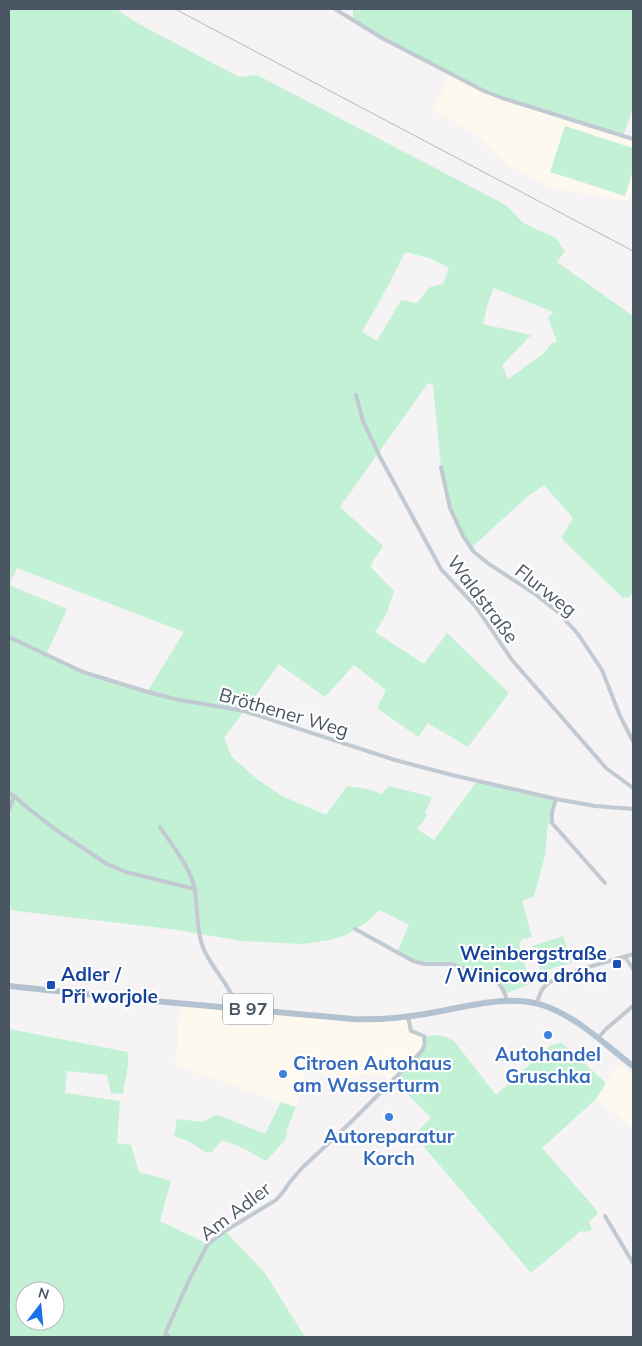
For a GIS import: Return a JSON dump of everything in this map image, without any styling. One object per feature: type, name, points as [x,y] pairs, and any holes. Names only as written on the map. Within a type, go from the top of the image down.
[{"type":"main road","name":"B 97","points":[[9,986],[152,1001],[376,1020],[408,1017],[486,1003],[507,1001],[536,1004],[568,1017],[633,1066]]},
{"type":"street","points":[[335,9],[382,38],[484,91],[633,139]]},
{"type":"street","name":"Waldstraße","points":[[356,395],[363,421],[380,457],[441,570],[476,607],[512,660],[606,768],[633,788]]},
{"type":"street","name":"Flurweg","points":[[441,467],[450,508],[463,536],[474,552],[535,594],[559,613],[578,634],[602,670],[620,716],[633,741]]},
{"type":"street","name":"Bröthener Weg","points":[[9,638],[84,672],[175,699],[244,711],[395,760],[556,799],[595,806],[633,809]]},
{"type":"street","points":[[9,792],[59,832],[107,864],[126,872],[195,889]]},
{"type":"street","points":[[9,810],[14,796]]},
{"type":"street","points":[[556,799],[552,812],[552,823],[605,883]]},
{"type":"street","points":[[160,827],[186,865],[195,889],[200,934],[204,950],[230,988],[238,1008]]},
{"type":"street","points":[[355,929],[424,964],[450,964],[490,978],[502,988],[507,1001]]},
{"type":"street","points":[[536,1004],[541,991],[551,981],[564,975],[633,954]]},
{"type":"street","points":[[625,957],[633,969]]},
{"type":"street","points":[[598,1038],[633,1006]]},
{"type":"street","name":"Am Adler","points":[[170,1337],[164,1334],[208,1244],[225,1231],[276,1200],[301,1169],[350,1123],[423,1049],[425,1043],[424,1036],[411,1031],[408,1017]]},
{"type":"street","points":[[605,1216],[633,1262]]},
{"type":"shaded area","points":[[448,73],[633,139],[633,189],[626,201],[552,188],[507,164],[477,136],[432,109],[445,85]]},
{"type":"shaded area","points":[[181,1004],[353,1020],[408,1017],[411,1031],[423,1036],[423,1049],[392,1081],[384,1075],[359,1074],[357,1078],[337,1078],[307,1068],[296,1107],[175,1065]]},
{"type":"shaded area","points":[[618,1064],[633,1075],[633,1130],[596,1099]]},
{"type":"green space","points":[[9,9],[116,9],[139,24],[239,77],[257,75],[502,203],[522,222],[555,237],[565,251],[557,262],[633,316],[633,593],[629,597],[623,598],[561,538],[573,518],[544,485],[528,496],[471,548],[450,508],[441,467],[433,385],[428,383],[340,507],[383,546],[370,566],[394,591],[387,613],[375,632],[424,664],[447,633],[509,693],[468,747],[428,723],[418,737],[377,708],[386,690],[354,665],[325,697],[279,664],[224,738],[232,757],[257,779],[282,796],[326,815],[347,786],[368,789],[382,794],[389,786],[432,797],[425,813],[427,816],[417,829],[434,840],[477,781],[556,799],[551,821],[548,824],[545,856],[534,896],[522,901],[532,937],[522,939],[519,944],[530,984],[505,994],[502,988],[490,977],[450,964],[413,960],[397,952],[409,925],[380,910],[367,922],[346,935],[330,940],[303,944],[242,941],[178,930],[9,910]],"holes":[[[405,252],[429,258],[449,268],[443,284],[430,287],[417,303],[401,300],[377,341],[362,332]],[[494,288],[553,312],[548,318],[557,342],[552,343],[543,354],[508,379],[502,365],[531,335],[483,324]],[[17,568],[184,632],[147,692],[84,672],[46,655],[67,609],[9,585]]]},
{"type":"green space","points":[[353,9],[633,9],[633,108],[623,136],[484,91],[353,20]]},
{"type":"green space","points":[[565,126],[633,148],[633,171],[625,196],[550,172]]},
{"type":"green space","points":[[563,936],[572,962],[541,972],[532,946]]},
{"type":"green space","points":[[9,1029],[128,1052],[128,1065],[123,1094],[111,1093],[107,1075],[67,1071],[65,1093],[120,1101],[117,1143],[131,1145],[139,1172],[171,1181],[160,1221],[208,1244],[225,1231],[265,1273],[305,1337],[9,1337]]},
{"type":"green space","points":[[437,1035],[454,1041],[496,1095],[551,1045],[562,1043],[606,1083],[596,1099],[542,1148],[595,1208],[598,1214],[589,1221],[592,1230],[581,1231],[531,1273],[414,1135],[431,1118],[397,1083],[396,1077],[423,1049],[424,1036]]},
{"type":"green space","points":[[281,1102],[296,1107],[287,1129],[286,1139],[266,1161],[245,1149],[222,1140],[212,1152],[205,1152],[188,1141],[174,1136],[177,1119],[202,1122],[215,1115],[265,1134]]},
{"type":"railway","points":[[175,9],[633,251]]},
{"type":"place","name":"Weinbergstraße / Winicowa dróha","points":[[617,964]]},
{"type":"place","name":"Adler / Při worjole","points":[[51,985]]},
{"type":"place","name":"Autohandel Gruschka","points":[[548,1035]]},
{"type":"place","name":"Citroen Autohaus am Wasserturm","points":[[283,1074]]},
{"type":"place","name":"Autoreparatur Korch","points":[[389,1117]]}]
